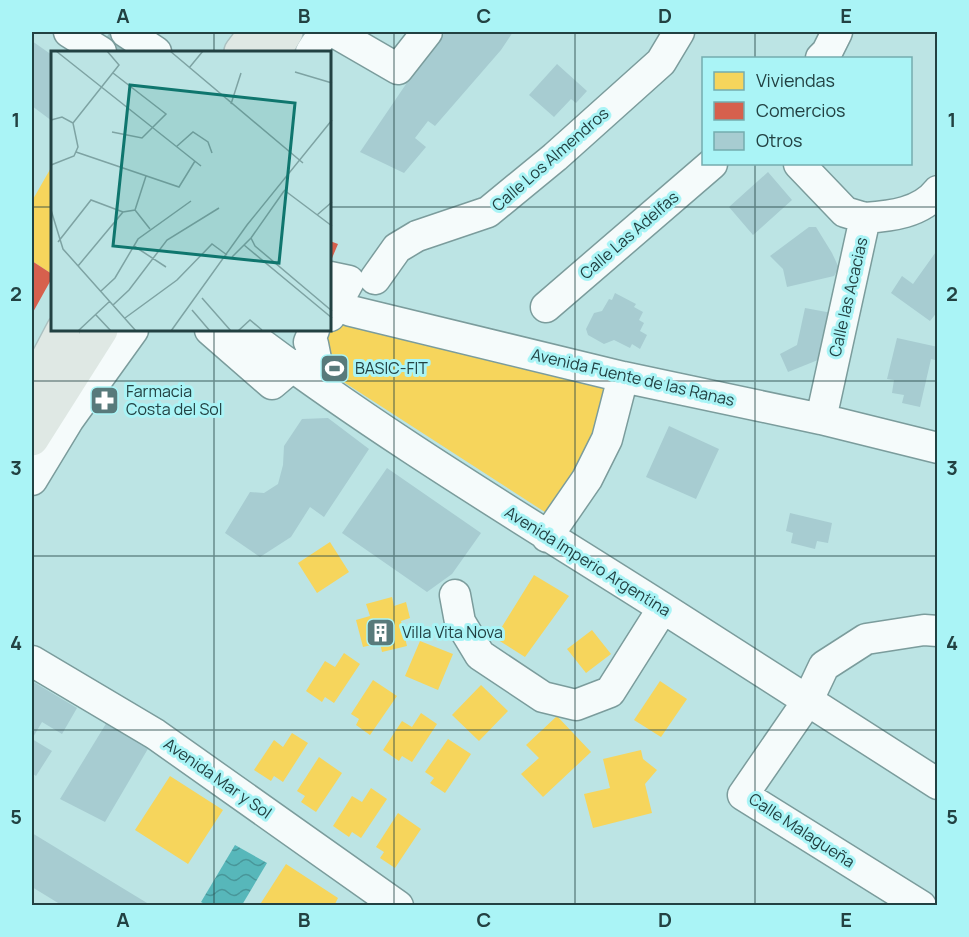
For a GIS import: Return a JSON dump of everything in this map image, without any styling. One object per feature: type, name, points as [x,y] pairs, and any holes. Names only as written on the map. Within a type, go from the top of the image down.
[{"type":"main road","points":[[242,51],[256,32]]},
{"type":"main road","points":[[275,51],[286,32]]},
{"type":"main road","points":[[32,390],[62,332]]},
{"type":"main road","points":[[32,439],[100,332]]},
{"type":"street","points":[[69,32],[110,38],[153,51]]},
{"type":"street","points":[[312,51],[324,32]]},
{"type":"street","points":[[334,32],[398,69],[427,32]]},
{"type":"street","name":"Calle Los Almendros","points":[[375,279],[397,248],[417,236],[488,212],[496,206],[555,157],[661,62],[679,32]]},
{"type":"street","points":[[822,57],[837,32]]},
{"type":"street","name":"Calle Las Adelfas","points":[[546,307],[711,165]]},
{"type":"street","points":[[800,165],[845,212],[865,218]]},
{"type":"street","name":"Calle las Acacias","points":[[821,419],[865,218],[896,216],[935,199]]},
{"type":"street","points":[[332,277],[349,281],[332,308]]},
{"type":"street","name":"Avenida Fuente de las Ranas","points":[[332,308],[362,313],[623,376],[821,419],[938,448]]},
{"type":"street","points":[[64,388],[70,354],[80,332]]},
{"type":"street","points":[[32,480],[69,419],[132,332]]},
{"type":"street","points":[[212,332],[272,384],[292,367],[316,358],[313,344],[309,342],[313,332]]},
{"type":"street","name":"Avenida Imperio Argentina","points":[[246,332],[292,367],[548,537],[938,784]]},
{"type":"street","points":[[548,537],[587,479],[607,439],[623,376]]},
{"type":"street","points":[[455,595],[460,622],[480,655],[543,697],[576,705],[610,692],[663,608]]},
{"type":"street","points":[[807,702],[824,666],[866,639],[924,630],[938,631]]},
{"type":"street","name":"Avenida Mar y Sol","points":[[32,661],[155,734],[381,900]]},
{"type":"street","name":"Calle Malagueña","points":[[807,702],[743,795],[921,906]]},
{"type":"water","points":[[235,845],[267,863],[242,905],[206,905],[201,902]]},
{"type":"building: Viviendas","points":[[51,168],[51,273],[32,261],[32,201]]},
{"type":"building: Viviendas","points":[[332,320],[607,384],[591,441],[551,516],[325,370],[316,359],[326,332],[332,332]]},
{"type":"building: Viviendas","points":[[330,542],[349,572],[317,593],[298,563]]},
{"type":"building: Viviendas","points":[[534,575],[569,596],[525,657],[495,638]]},
{"type":"building: Viviendas","name":"Villa Vita Nova","points":[[392,597],[394,606],[406,602],[410,618],[401,621],[407,646],[382,652],[380,643],[363,647],[356,620],[370,616],[366,604]]},
{"type":"building: Viviendas","points":[[592,630],[611,654],[586,673],[567,649]]},
{"type":"building: Viviendas","points":[[420,641],[453,654],[438,690],[405,676]]},
{"type":"building: Viviendas","points":[[344,653],[360,664],[334,703],[325,697],[322,702],[306,691],[325,661],[335,667]]},
{"type":"building: Viviendas","points":[[373,680],[397,696],[370,735],[356,725],[359,719],[351,714]]},
{"type":"building: Viviendas","points":[[660,681],[687,699],[661,737],[634,720]]},
{"type":"building: Viviendas","points":[[481,685],[508,711],[479,741],[452,715]]},
{"type":"building: Viviendas","points":[[421,713],[437,724],[412,762],[402,756],[399,761],[383,750],[402,721],[412,727]]},
{"type":"building: Viviendas","points":[[557,716],[591,752],[543,797],[521,774],[539,758],[526,745]]},
{"type":"building: Viviendas","points":[[292,733],[308,743],[283,782],[274,776],[271,781],[254,770],[274,740],[283,747]]},
{"type":"building: Viviendas","points":[[448,739],[471,754],[445,793],[430,783],[434,778],[425,772]]},
{"type":"building: Viviendas","points":[[641,750],[643,759],[657,770],[645,784],[652,813],[593,828],[584,794],[610,788],[603,759]]},
{"type":"building: Viviendas","points":[[319,757],[342,773],[316,812],[301,802],[305,796],[297,791]]},
{"type":"building: Viviendas","points":[[170,776],[223,810],[188,864],[135,830]]},
{"type":"building: Viviendas","points":[[371,788],[387,799],[361,838],[352,832],[349,837],[333,826],[352,796],[362,802]]},
{"type":"building: Viviendas","points":[[398,813],[421,829],[395,868],[380,858],[384,852],[376,847]]},
{"type":"building: Viviendas","points":[[286,864],[338,898],[334,906],[259,906]]},
{"type":"building: Comercios","points":[[332,242],[338,244],[332,258]]},
{"type":"building: Comercios","points":[[32,261],[51,273],[51,280],[32,314]]},
{"type":"building: Otros","points":[[446,32],[513,32],[501,50],[435,126],[428,121],[415,138],[426,147],[404,173],[360,152],[425,56]]},
{"type":"building: Otros","points":[[32,41],[51,54],[51,120],[32,106]]},
{"type":"building: Otros","points":[[557,64],[587,91],[576,103],[571,99],[554,117],[529,95]]},
{"type":"building: Otros","points":[[768,172],[792,200],[753,235],[729,207]]},
{"type":"building: Otros","points":[[809,227],[816,227],[839,268],[834,276],[787,287],[783,269],[770,256]]},
{"type":"building: Otros","points":[[938,249],[938,311],[930,321],[891,293],[902,276],[913,284]]},
{"type":"building: Otros","points":[[615,293],[636,304],[634,307],[643,312],[639,320],[644,323],[640,331],[647,335],[640,349],[632,344],[630,348],[614,340],[604,344],[588,335],[586,329],[594,313],[602,311]]},
{"type":"building: Otros","points":[[805,308],[832,313],[823,358],[788,372],[780,354],[797,345]]},
{"type":"building: Otros","points":[[897,338],[938,347],[935,360],[931,359],[920,407],[902,403],[904,395],[892,393],[894,380],[887,379]]},
{"type":"building: Otros","points":[[328,418],[369,449],[324,517],[310,507],[291,537],[260,557],[225,533],[250,492],[264,493],[278,484],[283,465],[284,446],[302,419]]},
{"type":"building: Otros","points":[[669,426],[719,449],[696,499],[646,477]]},
{"type":"building: Otros","points":[[387,468],[481,533],[452,574],[427,592],[342,533]]},
{"type":"building: Otros","points":[[790,513],[832,523],[828,543],[817,541],[815,549],[791,543],[793,533],[786,531]]},
{"type":"building: Otros","points":[[32,681],[77,708],[62,734],[42,722],[32,739]]},
{"type":"building: Otros","points":[[107,722],[149,747],[105,822],[60,799]]},
{"type":"building: Otros","points":[[32,739],[52,751],[36,776],[32,773]]},
{"type":"building: Otros","points":[[32,833],[152,906],[63,906],[32,887]]},
{"type":"tunnel","points":[[108,35],[133,51]]},
{"type":"place","name":"BASIC-FIT","points":[[334,368]]},
{"type":"place","name":"Farmacia Costa del Sol","points":[[105,400]]},
{"type":"place","name":"Villa Vita Nova","points":[[381,632]]}]
